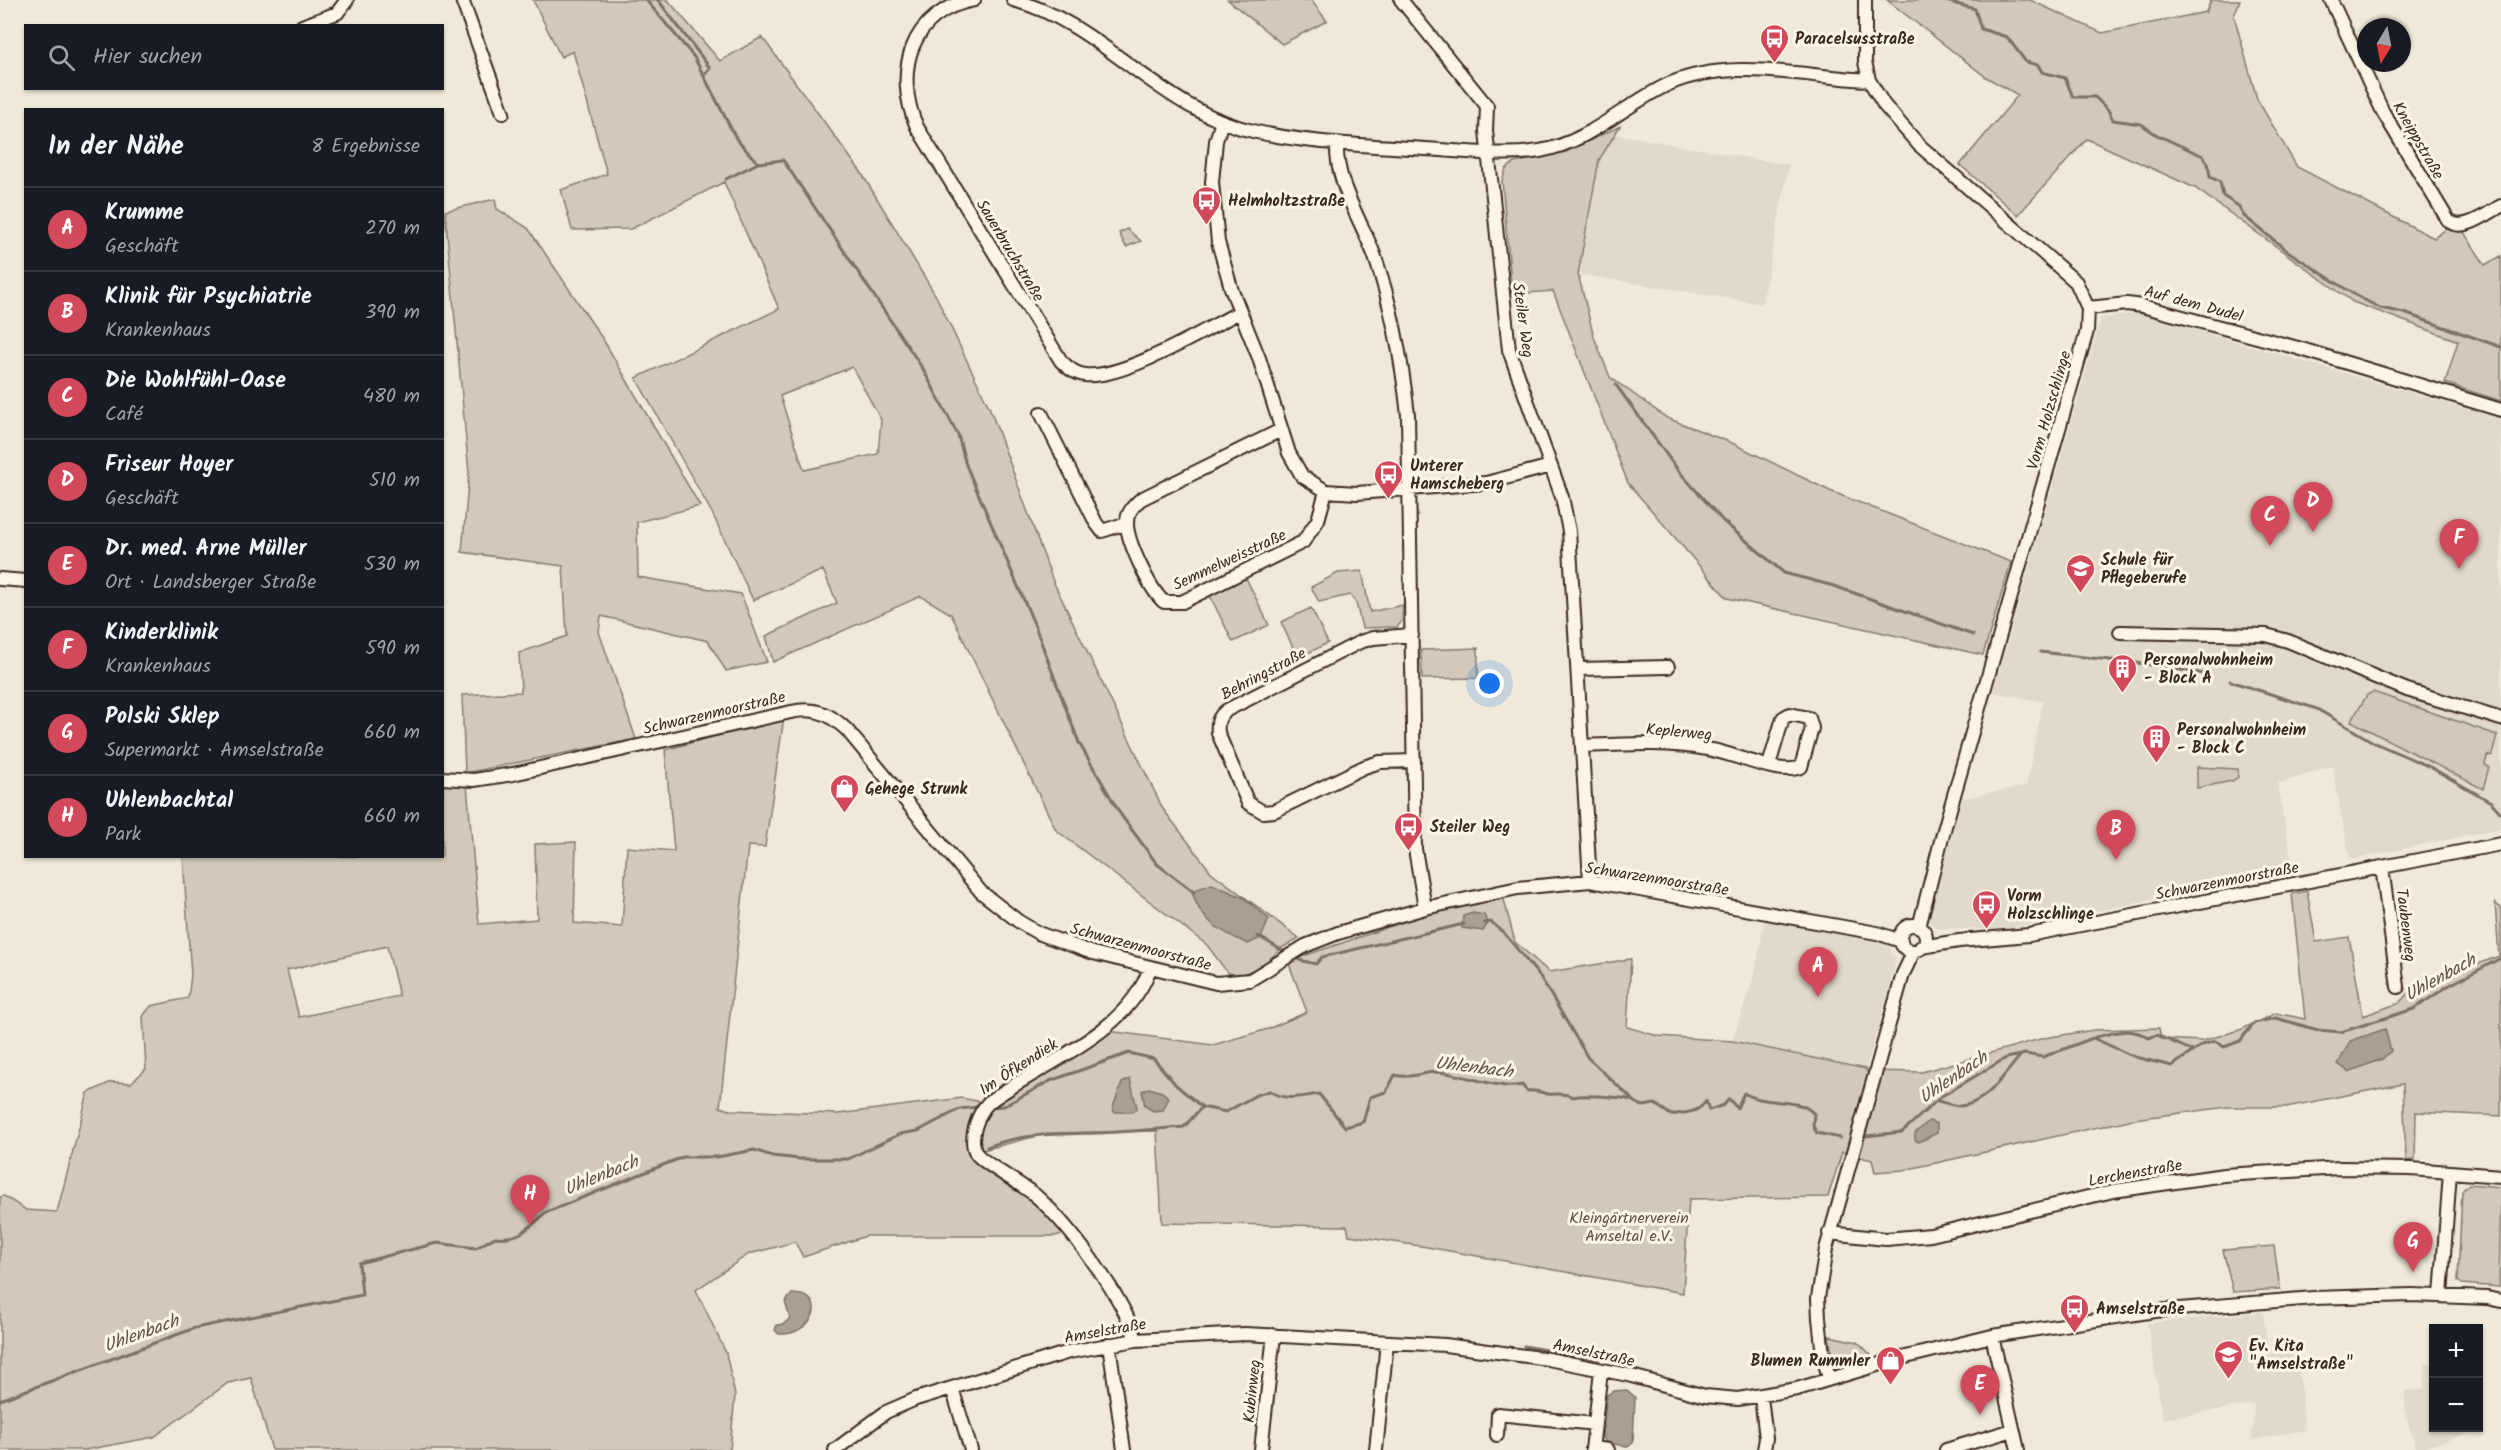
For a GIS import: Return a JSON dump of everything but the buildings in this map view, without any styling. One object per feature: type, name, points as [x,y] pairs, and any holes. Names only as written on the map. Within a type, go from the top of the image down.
[{"type":"street","points":[[307,24],[337,13],[347,0]]},
{"type":"street","points":[[462,0],[503,112]]},
{"type":"street","name":"Sauerbruchstraße","points":[[974,0],[950,7],[934,17],[921,33],[909,55],[905,84],[906,100],[917,127],[1061,361],[1071,370],[1085,375],[1123,368],[1157,354],[1240,312]]},
{"type":"street","points":[[1012,0],[1056,17],[1158,89],[1222,121],[1271,135],[1337,144],[1489,153],[1540,150],[1564,144],[1609,122],[1668,85],[1706,73],[1749,70],[1869,80]]},
{"type":"street","name":"Steiler Weg","points":[[1401,0],[1483,98],[1487,106],[1489,153],[1509,350],[1562,497],[1569,531],[1590,881]]},
{"type":"street","points":[[1865,0],[1865,62],[1869,80],[1903,129],[2076,282],[2088,308]]},
{"type":"street","name":"Kneippstraße","points":[[2331,0],[2383,112],[2448,220],[2456,225],[2468,224],[2501,206]]},
{"type":"street","points":[[1222,121],[1213,159],[1214,216],[1223,262],[1259,358],[1294,466],[1313,485],[1326,491],[1357,493],[1486,483],[1551,466]]},
{"type":"street","points":[[1337,144],[1336,159],[1375,256],[1391,308],[1402,365],[1408,416],[1411,488],[1415,849],[1425,908]]},
{"type":"street","name":"Auf dem Dudel","points":[[2088,308],[2127,304],[2142,306],[2298,348],[2501,410]]},
{"type":"street","name":"Vorm Holzschlinge","points":[[1829,1378],[1820,1337],[1818,1298],[1829,1233],[2081,356],[2088,322],[2088,308]]},
{"type":"street","points":[[1041,412],[1102,531],[1108,531],[1127,523],[1133,506],[1141,499],[1281,430]]},
{"type":"street","name":"Semmelweisstraße","points":[[1127,523],[1129,535],[1154,592],[1164,602],[1182,602],[1303,542],[1318,520],[1326,491]]},
{"type":"street","points":[[0,579],[24,581]]},
{"type":"street","points":[[2120,632],[2266,635],[2296,644],[2407,690],[2501,719]]},
{"type":"street","name":"Behringstraße","points":[[1412,635],[1372,638],[1360,642],[1227,710],[1219,717],[1217,724],[1218,733],[1248,803],[1263,812],[1274,812],[1364,767],[1380,762],[1414,761]]},
{"type":"street","points":[[1578,669],[1668,667]]},
{"type":"street","name":"Schwarzenmoorstraße","points":[[444,778],[474,780],[513,774],[791,712],[808,709],[824,712],[847,730],[981,892],[1003,910],[1038,933],[1062,943],[1150,968],[1216,982],[1244,982],[1260,976],[1305,946],[1338,933],[1425,908],[1518,888],[1590,881],[1877,933],[1959,941],[2029,935],[2501,844]]},
{"type":"street","name":"Keplerweg","points":[[1583,746],[1648,743],[1711,749],[1791,771],[1800,767],[1812,728],[1809,718],[1790,714],[1783,718],[1770,765]]},
{"type":"street","name":"Taubenweg","points":[[2382,867],[2398,987]]},
{"type":"street","name":"Im Öfkendiek","points":[[1136,1340],[1132,1325],[1118,1300],[1079,1245],[1035,1195],[1010,1176],[982,1160],[974,1148],[974,1138],[979,1117],[989,1102],[1095,1035],[1127,1004],[1150,968]]},
{"type":"street","name":"Lerchenstraße","points":[[1829,1233],[1886,1239],[1931,1235],[2113,1191],[2224,1175],[2340,1168],[2411,1169],[2501,1176]]},
{"type":"street","points":[[2441,1296],[2450,1172]]},
{"type":"street","name":"Amselstraße","points":[[841,1448],[886,1412],[1019,1366],[1108,1344],[1136,1340],[1204,1334],[1274,1335],[1493,1351],[1601,1370],[1705,1396],[1738,1399],[1761,1397],[1797,1389],[1829,1378],[1992,1336],[2146,1312],[2226,1304],[2362,1296],[2441,1296],[2487,1298],[2501,1301]]},
{"type":"street","name":"Kubinweg","points":[[1262,1450],[1274,1335]]},
{"type":"street","points":[[1992,1336],[2018,1450]]},
{"type":"street","points":[[1376,1450],[1387,1342]]},
{"type":"street","points":[[1108,1344],[1124,1450]]},
{"type":"street","points":[[1601,1370],[1592,1449],[1608,1450]]},
{"type":"street","points":[[952,1388],[972,1450]]},
{"type":"street","points":[[1761,1397],[1766,1438],[1764,1450]]},
{"type":"street","points":[[1497,1436],[1498,1414],[1595,1424]]},
{"type":"street","points":[[1946,1450],[2013,1430]]},
{"type":"shaded area","points":[[1615,134],[1789,165],[1762,304],[1578,274],[1599,160]]},
{"type":"shaded area","points":[[2138,313],[2501,419],[2501,828],[2350,860],[2332,766],[2277,784],[2294,872],[1999,930],[1935,928],[1928,920],[1962,798],[2026,786],[2043,702],[1993,692],[2101,318]]},
{"type":"shaded area","points":[[1212,884],[1244,898],[1269,919],[1261,938],[1248,944],[1229,935],[1206,918],[1195,901],[1192,891]]},
{"type":"shaded area","points":[[1473,913],[1484,915],[1488,923],[1483,931],[1462,928],[1463,916]]},
{"type":"shaded area","points":[[1765,918],[1889,941],[1892,956],[1896,957],[1891,984],[1866,1069],[1732,1041],[1755,973]]},
{"type":"shaded area","points":[[2385,1029],[2391,1051],[2382,1059],[2349,1072],[2338,1064],[2350,1041]]},
{"type":"shaded area","points":[[1130,1079],[1137,1108],[1132,1112],[1114,1112],[1113,1107],[1122,1083]]},
{"type":"shaded area","points":[[1149,1088],[1162,1092],[1169,1098],[1163,1110],[1153,1111],[1145,1106],[1142,1091]]},
{"type":"shaded area","points":[[1929,1121],[1937,1124],[1937,1133],[1919,1142],[1915,1140],[1915,1133]]},
{"type":"shaded area","points":[[792,1294],[804,1296],[811,1301],[814,1307],[813,1315],[801,1329],[779,1334],[775,1330],[777,1325],[784,1324],[790,1318],[785,1302]]},
{"type":"shaded area","name":"Ev. Kita \"Amselstraße\"","points":[[2263,1312],[2269,1354],[2297,1349],[2305,1430],[2252,1440],[2254,1404],[2163,1419],[2147,1323]]},
{"type":"shaded area","points":[[2425,1363],[2429,1363],[2429,1432],[2472,1432],[2417,1450],[2405,1414],[2405,1390],[2424,1390]]},
{"type":"shaded area","points":[[1627,1390],[1635,1397],[1633,1443],[1627,1446],[1607,1443],[1602,1438],[1607,1395],[1613,1391]]},
{"type":"green space","points":[[533,0],[668,0],[720,61],[762,37],[861,172],[936,296],[990,409],[1053,581],[1163,809],[1211,872],[1299,938],[1280,949],[1262,967],[1236,976],[1227,972],[1207,945],[1056,830],[951,614],[921,596],[773,662],[766,636],[837,603],[823,570],[753,600],[712,513],[636,378],[779,309],[724,182],[631,229],[572,230],[561,190],[607,174],[573,51],[561,57]],"holes":[[[852,367],[881,420],[878,454],[804,470],[780,396]]]},
{"type":"green space","points":[[1228,0],[1311,0],[1327,21],[1282,44]]},
{"type":"green space","points":[[1887,0],[2030,0],[2102,33],[2206,12],[2211,0],[2240,0],[2234,16],[2257,99],[2297,167],[2434,238],[2449,227],[2455,231],[2462,229],[2485,265],[2501,256],[2501,401],[2445,383],[2458,341],[2353,302],[2195,188],[2087,139],[2018,215],[1960,165],[2018,95],[1986,77]]},
{"type":"green space","points":[[1620,126],[1599,160],[1578,274],[1594,337],[1610,377],[1667,418],[1732,443],[1830,491],[2011,562],[1983,655],[1727,598],[1628,483],[1553,291],[1512,294],[1502,181],[1506,169],[1514,163],[1566,152]]},
{"type":"green space","points":[[495,199],[497,209],[528,228],[604,341],[700,506],[637,522],[638,577],[741,594],[767,662],[726,671],[708,641],[601,616],[599,632],[636,739],[465,773],[462,695],[521,692],[519,653],[567,636],[563,566],[462,552],[469,473],[445,211]]},
{"type":"green space","points":[[1127,229],[1141,241],[1126,247],[1119,233]]},
{"type":"green space","points":[[1362,571],[1370,612],[1403,605],[1402,621],[1397,627],[1362,628],[1356,603],[1350,595],[1319,602],[1311,587],[1338,573]]},
{"type":"green space","points":[[1246,578],[1269,625],[1233,642],[1210,596]]},
{"type":"green space","points":[[1311,608],[1328,643],[1298,658],[1281,622]]},
{"type":"green space","points":[[1478,648],[1478,678],[1422,679],[1421,650]]},
{"type":"green space","points":[[2373,692],[2497,735],[2492,755],[2487,756],[2485,765],[2489,767],[2483,789],[2351,721],[2367,695]]},
{"type":"green space","name":"Kleingärtnerverein Amseltal e.V.","points":[[784,717],[765,847],[748,846],[720,1107],[730,1110],[838,1114],[962,1098],[990,1104],[1108,1031],[1213,1045],[1268,1029],[1307,1012],[1289,964],[1298,958],[1447,907],[1503,896],[1515,942],[1549,972],[1631,959],[1627,1027],[1658,1036],[1732,1041],[1866,1069],[1866,1071],[1922,1072],[2044,1038],[2094,1030],[2159,1028],[2161,1039],[2202,1041],[2240,1030],[2276,1013],[2305,1019],[2292,894],[2307,891],[2316,942],[2349,937],[2363,1016],[2399,1003],[2410,991],[2499,956],[2495,903],[2501,908],[2501,1116],[2416,1112],[2415,1161],[2406,1160],[2403,1084],[2286,1107],[2228,1107],[2134,1119],[1904,1170],[1875,1172],[1872,1160],[1842,1152],[1828,1197],[1689,1199],[1683,1293],[1349,1235],[1347,1226],[1162,1223],[1157,1131],[1049,1133],[979,1151],[971,1158],[1011,1180],[1067,1233],[1055,1236],[866,1236],[803,1257],[795,1242],[749,1254],[696,1290],[726,1353],[735,1395],[730,1450],[272,1450],[251,1378],[228,1383],[154,1437],[85,1450],[0,1450],[0,1197],[4,1196],[26,1210],[57,1212],[88,1093],[111,1082],[131,1083],[146,1069],[143,1016],[151,1006],[188,998],[191,975],[183,858],[444,858],[444,783],[467,785],[479,924],[537,919],[535,844],[576,842],[574,923],[622,927],[627,847],[674,851],[665,750]],"holes":[[[387,946],[399,996],[299,1017],[287,970]]]},
{"type":"green space","points":[[2197,767],[2238,769],[2238,777],[2232,781],[2197,788]]},
{"type":"green space","points":[[2469,1184],[2501,1187],[2499,1287],[2462,1284],[2458,1281],[2462,1191]]},
{"type":"green space","points":[[2274,1246],[2280,1289],[2233,1292],[2223,1250]]},
{"type":"green space","points":[[1829,1336],[1858,1342],[1871,1355],[1839,1363],[1833,1359]]},
{"type":"waterway","points":[[646,0],[694,57],[737,140],[758,163],[783,160],[923,369],[958,435],[966,465],[1035,626],[1079,743],[1121,815],[1157,864],[1194,892]]},
{"type":"waterway","points":[[658,0],[710,68],[704,75]]},
{"type":"waterway","points":[[1942,0],[1975,9],[1981,29],[2007,37],[2026,62],[2038,65],[2042,72],[2065,78],[2073,97],[2095,97],[2108,110],[2113,120],[2141,124],[2157,135],[2203,156],[2208,163],[2210,177],[2220,182],[2223,196],[2238,206],[2244,216],[2286,250],[2355,295],[2380,308],[2404,313],[2501,347]]},
{"type":"waterway","points":[[726,179],[758,163]]},
{"type":"waterway","points":[[1616,385],[1677,469],[1723,521],[1784,573],[1834,586],[1973,635]]},
{"type":"waterway","points":[[2040,652],[2145,664],[2210,675]]},
{"type":"waterway","points":[[2230,681],[2317,709],[2375,743],[2430,767],[2491,802],[2500,812]]},
{"type":"waterway","points":[[1485,923],[1491,922],[1504,933],[1541,978],[1588,1058],[1632,1099]]},
{"type":"waterway","points":[[1299,960],[1316,964],[1322,957],[1464,924]]},
{"type":"waterway","points":[[1258,936],[1285,952]]},
{"type":"waterway","name":"Uhlenbach","points":[[1866,1136],[1902,1132],[1942,1096],[2006,1058],[2025,1054],[2043,1057],[2093,1038],[2135,1057],[2172,1066],[2202,1045],[2215,1041],[2224,1047],[2240,1041],[2254,1023],[2276,1018],[2318,1030],[2341,1032],[2414,1009],[2448,986],[2501,958]]},
{"type":"waterway","name":"Uhlenbach","points":[[2095,1037],[2129,1031],[2149,1038],[2157,1035],[2193,1051]]},
{"type":"waterway","name":"Uhlenbach","points":[[991,1107],[1004,1106],[1050,1081],[1129,1053],[1154,1059],[1176,1085],[1202,1107],[1226,1112],[1256,1095],[1270,1091],[1288,1097],[1319,1094],[1345,1127],[1363,1122],[1370,1097],[1386,1092],[1395,1075],[1438,1072],[1504,1086],[1522,1085],[1527,1091],[1564,1094],[1573,1097],[1619,1098],[1644,1106],[1655,1104],[1671,1115],[1694,1111],[1706,1101],[1709,1110],[1724,1105],[1729,1099],[1737,1108],[1744,1093],[1762,1100],[1800,1105],[1814,1114],[1813,1126],[1817,1133],[1840,1138]]},
{"type":"waterway","points":[[1937,1101],[1960,1106],[1979,1100],[1995,1086],[2021,1055]]},
{"type":"waterway","name":"Uhlenbach","points":[[0,1400],[195,1328],[362,1295],[359,1263],[437,1243],[476,1248],[495,1237],[512,1236],[524,1231],[547,1212],[683,1157],[717,1157],[754,1150],[772,1156],[800,1159],[848,1159],[900,1134],[918,1131],[960,1109],[977,1107]]},
{"type":"waterway","points":[[987,1147],[1014,1139],[1041,1135],[1184,1127],[1202,1107]]},
{"type":"waterway","points":[[1524,1346],[1546,1350]]},
{"type":"waterway","points":[[1552,1351],[1572,1355]]},
{"type":"waterway","points":[[1583,1357],[1599,1361]]},
{"type":"place","name":"Paracelsusstraße","points":[[1774,64]]},
{"type":"place","name":"Helmholtzstraße","points":[[1207,226]]},
{"type":"place","name":"Unterer Hamscheberg","points":[[1389,500]]},
{"type":"place","name":"Friseur Hoyer","points":[[2313,532]]},
{"type":"place","name":"Die Wohlfühl-Oase","points":[[2270,546]]},
{"type":"place","name":"Kinderklinik","points":[[2459,569]]},
{"type":"place","name":"Schule für Pflegeberufe","points":[[2080,594]]},
{"type":"place","name":"Personalwohnheim - Block A","points":[[2123,694]]},
{"type":"place","name":"Personalwohnheim - Block C","points":[[2156,764]]},
{"type":"place","name":"Gehege Strunk","points":[[844,814]]},
{"type":"place","name":"Steiler Weg","points":[[1409,852]]},
{"type":"place","name":"Klinik für Psychiatrie","points":[[2116,860]]},
{"type":"place","name":"Vorm Holzschlinge","points":[[1986,930]]},
{"type":"place","name":"Krumme","points":[[1818,997]]},
{"type":"place","name":"Uhlenbachtal","points":[[530,1225]]},
{"type":"place","name":"Polski Sklep","points":[[2413,1272]]},
{"type":"place","name":"Amselstraße","points":[[2075,1334]]},
{"type":"place","name":"Ev. Kita \"Amselstraße\"","points":[[2228,1380]]},
{"type":"place","name":"Blumen Rummler","points":[[1891,1386]]},
{"type":"place","name":"Dr. med. Arne Müller","points":[[1980,1415]]}]
